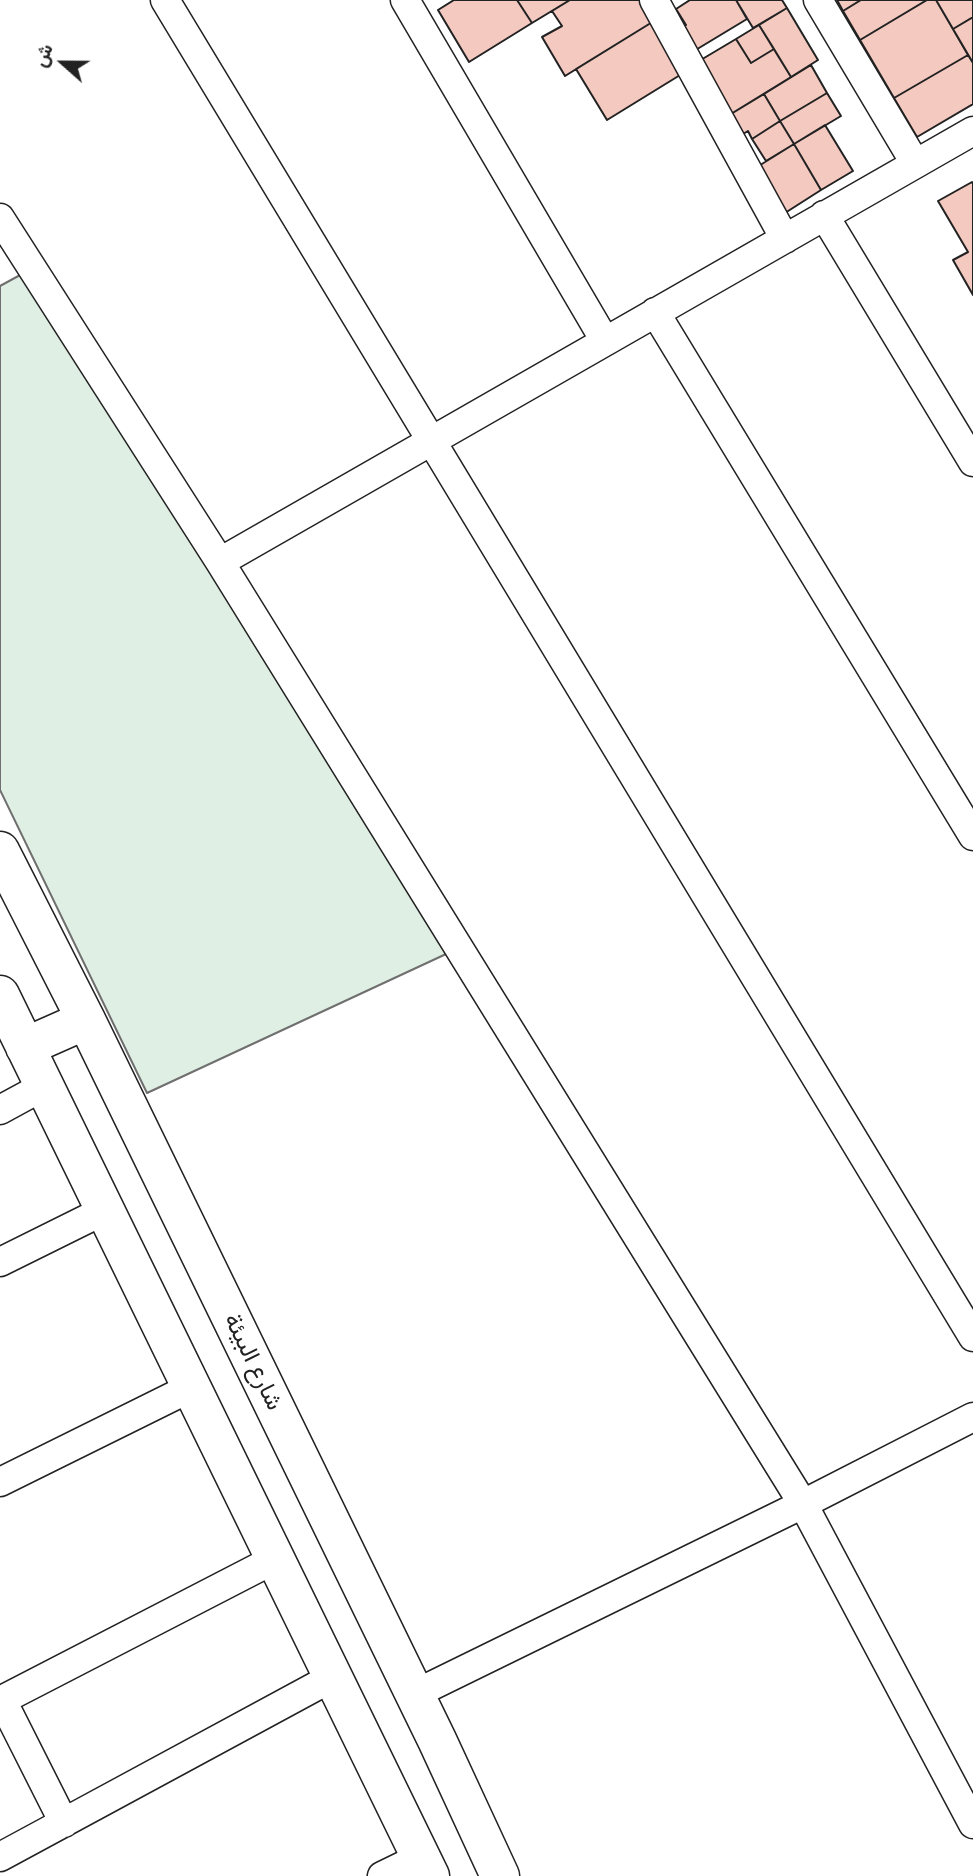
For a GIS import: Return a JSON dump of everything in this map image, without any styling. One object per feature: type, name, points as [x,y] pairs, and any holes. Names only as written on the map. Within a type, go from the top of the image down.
[{"type":"street","points":[[165,0],[973,1337]]},
{"type":"street","points":[[405,0],[605,341]]},
{"type":"street","points":[[654,0],[785,239]]},
{"type":"street","points":[[817,0],[915,163]]},
{"type":"street","points":[[220,562],[973,131]]},
{"type":"street","points":[[824,215],[973,462]]},
{"type":"street","points":[[3,228],[220,562],[803,1504],[973,1824]]},
{"type":"street","points":[[655,312],[973,835]]},
{"type":"street","name":"شارع البيئة","points":[[0,850],[86,1020],[415,1694],[500,1876]]},
{"type":"street","points":[[0,995],[426,1867],[383,1876]]},
{"type":"street","points":[[25,1047],[86,1020]]},
{"type":"street","points":[[0,1110],[44,1086]]},
{"type":"street","points":[[0,1262],[105,1210]]},
{"type":"street","points":[[0,1482],[192,1387]]},
{"type":"street","points":[[415,1694],[803,1504],[973,1417]]},
{"type":"street","points":[[64,1823],[1,1700],[275,1559]]},
{"type":"street","points":[[0,1857],[333,1677]]},
{"type":"green space","points":[[33,268],[459,948],[147,1093],[0,790],[0,286]]},
{"type":"building","points":[[454,0],[517,0],[532,23],[469,62],[438,10]]},
{"type":"building","points":[[517,0],[570,0],[532,23]]},
{"type":"building","points":[[570,0],[641,0],[654,21],[565,76],[542,37],[562,26],[552,11]]},
{"type":"building","points":[[690,0],[736,0],[747,19],[694,51],[680,28],[686,25],[676,9]]},
{"type":"building","points":[[736,0],[782,0],[787,8],[753,28]]},
{"type":"building","points":[[837,0],[861,0],[843,11]]},
{"type":"building","points":[[861,0],[927,0],[860,40],[843,11]]},
{"type":"building","points":[[927,0],[936,0],[968,55],[894,98],[860,40]]},
{"type":"building","points":[[936,0],[973,0],[973,17],[953,29]]},
{"type":"building","points":[[787,8],[818,60],[791,77],[759,25]]},
{"type":"building","points":[[973,17],[973,63],[953,29]]},
{"type":"building","points":[[654,21],[685,72],[607,120],[576,69]]},
{"type":"building","points":[[759,25],[774,49],[751,63],[736,39]]},
{"type":"building","points":[[736,39],[751,63],[774,49],[791,77],[726,117],[699,61]]},
{"type":"building","points":[[968,55],[973,63],[973,104],[917,137],[894,98]]},
{"type":"building","points":[[811,65],[827,93],[780,121],[764,94]]},
{"type":"building","points":[[827,93],[841,116],[794,144],[780,121]]},
{"type":"building","points":[[764,94],[780,121],[752,139],[748,131],[738,137],[726,117]]},
{"type":"building","points":[[780,121],[794,144],[766,161],[752,139]]},
{"type":"building","points":[[825,125],[853,171],[821,190],[794,144]]},
{"type":"building","points":[[794,144],[821,190],[785,213],[757,167]]},
{"type":"building","points":[[972,182],[973,295],[953,260],[968,252],[938,201]]}]
